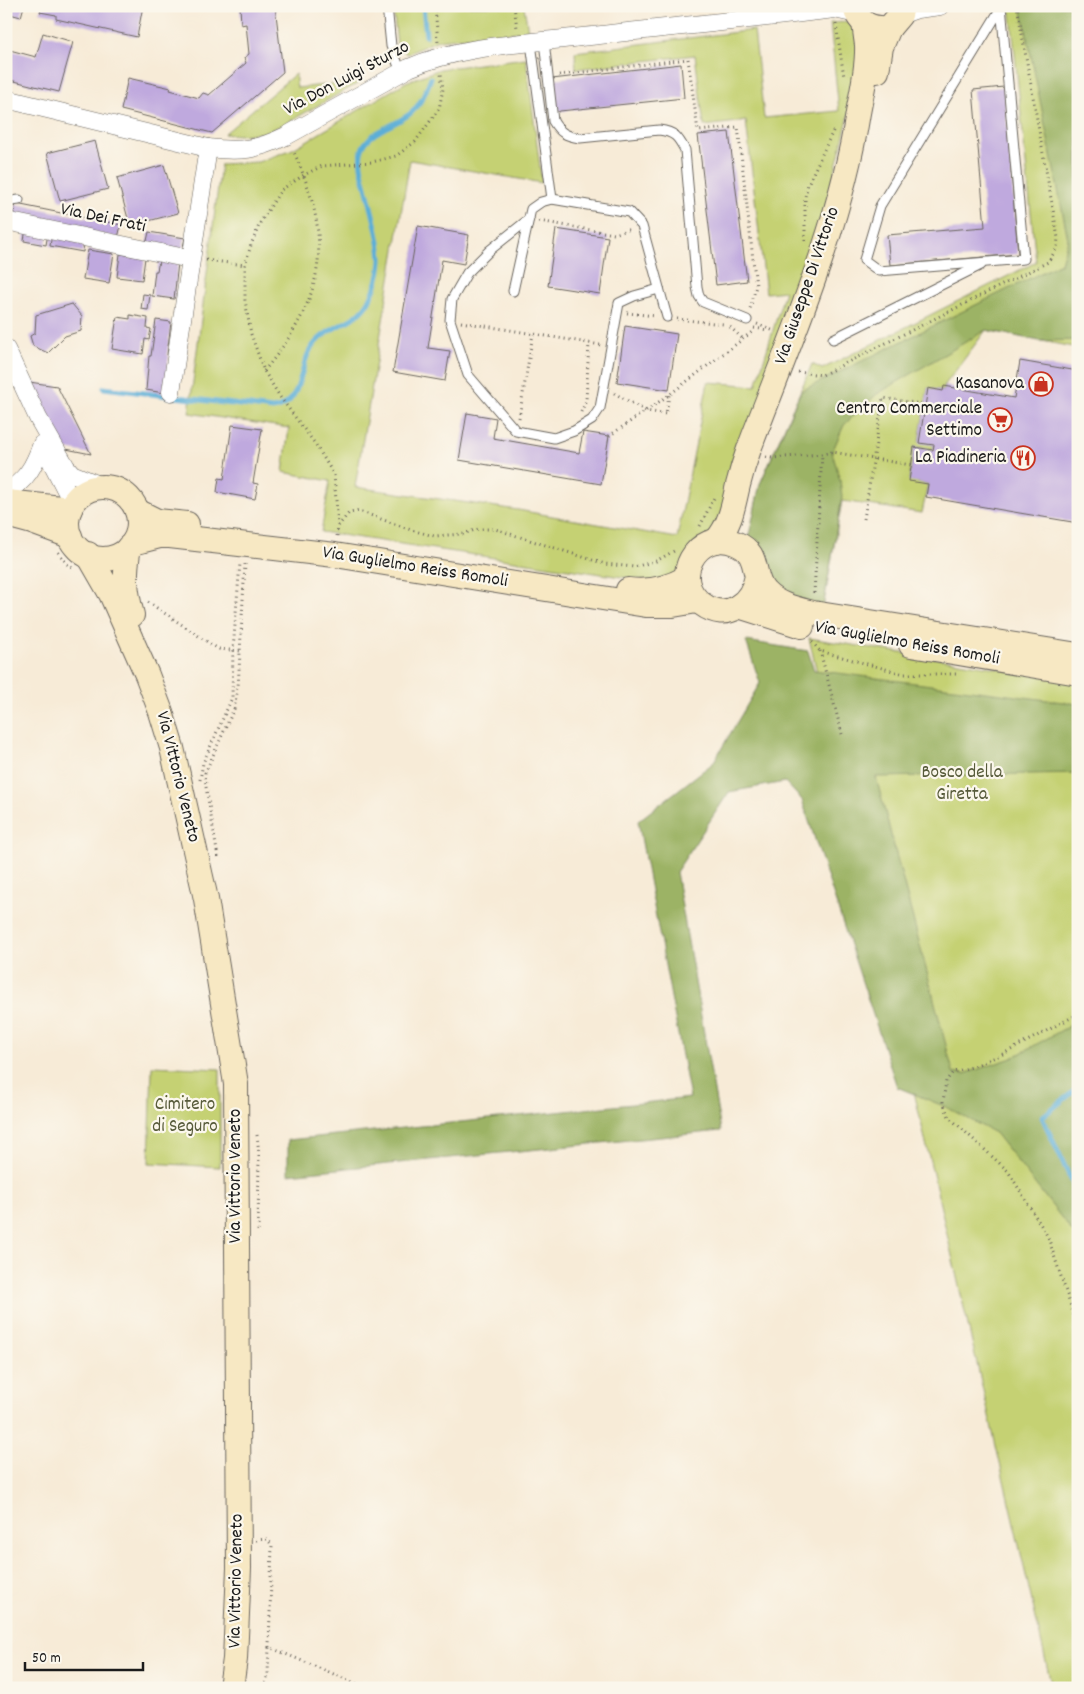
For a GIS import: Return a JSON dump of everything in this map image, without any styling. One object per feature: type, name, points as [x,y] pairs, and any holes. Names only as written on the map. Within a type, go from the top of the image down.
[{"type":"street","points":[[850,12],[868,26],[876,28],[904,13],[940,6]]},
{"type":"street","name":"Via Don Luigi Sturzo","points":[[6,99],[208,148],[228,151],[245,150],[265,146],[401,72],[426,61],[452,53],[531,43],[850,12]]},
{"type":"street","name":"Via Giuseppe Di Vittorio","points":[[707,535],[725,531],[730,519],[738,483],[748,452],[806,299],[833,218],[850,158],[864,78],[867,47],[850,12]]},
{"type":"street","name":"Via Giuseppe Di Vittorio","points":[[743,547],[742,523],[751,482],[841,231],[864,152],[881,47],[904,13]]},
{"type":"street","points":[[171,392],[208,148]]},
{"type":"street","name":"Via Dei Frati","points":[[6,221],[190,259]]},
{"type":"street","points":[[6,349],[38,418],[66,467],[72,474],[123,493],[133,503],[137,511],[139,523],[126,564],[125,588],[147,675]]},
{"type":"street","points":[[38,418],[42,444],[71,507]]},
{"type":"street","points":[[6,492],[16,486],[33,467],[42,444]]},
{"type":"street","points":[[104,487],[85,492],[71,507],[67,523],[70,536],[76,547],[88,554],[103,558],[111,558],[120,554],[131,545]]},
{"type":"street","points":[[6,502],[71,507]]},
{"type":"street","name":"Via Guglielmo Reiss Romoli","points":[[137,511],[157,521],[336,544],[636,591],[671,586],[686,578]]},
{"type":"street","points":[[6,515],[70,536]]},
{"type":"street","points":[[707,535],[743,547],[753,560],[757,576],[755,588],[748,599],[739,606],[717,611],[706,607],[697,600],[690,590],[686,578],[687,568],[694,554],[706,544],[707,535]]},
{"type":"street","name":"Via Guglielmo Reiss Romoli","points":[[131,545],[160,536],[170,536],[335,555],[646,605],[673,605],[697,600]]},
{"type":"street","points":[[88,554],[111,594],[147,675]]},
{"type":"street","name":"Via Guglielmo Reiss Romoli","points":[[757,576],[764,592],[777,602],[813,614],[1078,655]]},
{"type":"street","name":"Via Guglielmo Reiss Romoli","points":[[739,606],[811,629],[1078,673]]},
{"type":"street","name":"Via Vittorio Veneto","points":[[147,675],[172,748],[204,890],[236,1084],[239,1568],[235,1659],[231,1688]]},
{"type":"lane","points":[[387,6],[391,46],[401,72]]},
{"type":"lane","points":[[1001,7],[1024,259],[879,271],[864,260],[880,206],[1001,7]]},
{"type":"lane","points":[[531,43],[548,76],[553,121],[559,131],[568,136],[580,138],[659,130],[671,132],[679,140],[685,150],[699,296],[703,302],[747,324]]},
{"type":"lane","points":[[531,43],[552,199]]},
{"type":"lane","points":[[513,291],[531,209],[541,202],[552,199],[630,212],[642,226],[667,317]]},
{"type":"lane","points":[[6,202],[19,200]]},
{"type":"lane","points":[[528,219],[490,250],[467,273],[452,299],[450,320],[468,375],[516,431],[554,438],[574,431],[592,420],[600,408],[619,303],[659,289]]},
{"type":"lane","points":[[833,339],[986,262]]},
{"type":"path","points":[[435,6],[438,47]]},
{"type":"path","points":[[514,6],[531,43]]},
{"type":"path","points":[[792,371],[822,375],[1048,262],[1058,248],[1058,238],[1017,6]]},
{"type":"path","points":[[845,87],[850,12]]},
{"type":"path","points":[[548,76],[688,59],[698,132],[738,127],[756,286],[747,324]]},
{"type":"path","points":[[440,69],[443,89],[442,100],[432,119],[415,142],[396,156],[372,162],[322,166],[281,190],[260,222],[246,265],[245,300],[251,334],[264,372],[294,417],[316,445],[334,475],[338,526],[350,513],[359,511],[411,530],[434,536],[495,529],[605,564],[634,567],[656,562],[677,549]]},
{"type":"path","points":[[805,250],[805,197],[808,184],[838,121]]},
{"type":"path","points":[[264,372],[298,326],[312,295],[318,268],[319,242],[315,210],[304,175],[286,136]]},
{"type":"path","points":[[528,219],[614,234],[642,226]]},
{"type":"path","points":[[190,259],[246,265]]},
{"type":"path","points":[[617,312],[737,326]]},
{"type":"path","points":[[450,320],[611,347]]},
{"type":"path","points":[[747,324],[756,328],[773,330]]},
{"type":"path","points":[[747,324],[778,333]]},
{"type":"path","points":[[728,325],[742,339]]},
{"type":"path","points":[[609,436],[669,395],[756,328]]},
{"type":"path","points":[[516,431],[533,334]]},
{"type":"path","points":[[577,416],[582,411],[586,401],[589,343]]},
{"type":"path","points":[[604,388],[646,411],[666,414],[669,395]]},
{"type":"path","points":[[864,519],[883,398],[921,404]]},
{"type":"path","points":[[761,455],[772,458],[832,452],[911,465]]},
{"type":"path","points":[[813,614],[822,454]]},
{"type":"path","points":[[707,535],[715,495]]},
{"type":"path","points":[[200,779],[203,762],[232,698],[233,650],[240,562]]},
{"type":"path","points":[[144,599],[219,649],[240,650]]},
{"type":"path","points":[[820,650],[842,734]]},
{"type":"path","points":[[1078,1014],[1005,1054],[972,1068],[953,1072],[946,1081],[943,1102],[949,1117],[1008,1171],[1048,1237],[1076,1322],[1078,1356]]},
{"type":"path","points":[[256,1540],[267,1539],[272,1545],[268,1674],[264,1688]]},
{"type":"path","points":[[269,1648],[367,1688]]},
{"type":"green space","points":[[393,6],[524,6],[528,31],[438,40],[407,54],[397,45]]},
{"type":"green space","points":[[1010,6],[1078,6],[1078,348],[986,330],[944,386],[943,391],[928,388],[919,442],[934,445],[933,450],[914,447],[909,480],[928,484],[922,513],[842,501],[823,608],[760,551],[749,536],[760,484],[812,364],[822,369],[1036,262]]},
{"type":"green space","points":[[1021,6],[1078,6],[1078,340],[1039,341],[986,330],[877,394],[844,425],[832,452],[840,480],[842,497],[823,608],[771,591],[760,551],[749,536],[760,484],[801,391],[1061,263],[1068,239]]},
{"type":"green space","points":[[848,22],[857,30],[859,75],[811,266],[715,531],[678,573],[655,582],[321,532],[330,481],[283,472],[289,428],[189,413],[221,164],[258,162],[293,149],[406,82],[440,69],[526,58],[542,183],[410,160],[355,487],[518,510],[677,538],[708,382],[756,386],[785,291],[766,293],[746,121],[704,126],[695,55],[576,69],[575,52],[754,30],[764,118],[839,111],[830,23]]},
{"type":"green space","points":[[295,74],[297,88],[362,81],[283,125],[263,133],[224,134]]},
{"type":"green space","name":"Bosco della Giretta","points":[[809,638],[1078,681],[1078,1688],[1052,1688]]},
{"type":"green space","points":[[746,641],[808,651],[814,670],[1078,704],[1078,773],[876,777],[953,1072],[964,1074],[1012,1058],[1078,1021],[1078,1248],[1075,1235],[995,1133],[946,1107],[897,1087],[802,800],[785,782],[729,792],[676,872],[721,1131],[288,1174],[288,1140],[690,1098],[638,821],[713,763],[760,683]]},
{"type":"green space","name":"Cimitero di Seguro","points":[[152,1066],[220,1069],[220,1167],[149,1163]]},
{"type":"building","points":[[6,6],[24,6],[21,17],[6,13]]},
{"type":"building","points":[[42,6],[143,6],[137,37],[56,19],[56,15],[40,12]]},
{"type":"building","points":[[240,6],[275,6],[283,72],[212,133],[121,110],[128,78],[171,88],[170,90],[199,98],[203,93],[209,95],[246,63],[244,58],[249,54],[246,24],[241,25]]},
{"type":"building","points":[[43,33],[73,42],[59,92],[6,79],[6,49],[36,57]]},
{"type":"building","points":[[681,64],[684,98],[560,111],[556,113],[552,79]]},
{"type":"building","points":[[1004,87],[1018,254],[890,265],[887,235],[985,227],[973,90]]},
{"type":"building","points":[[729,132],[747,281],[716,285],[698,135]]},
{"type":"building","points":[[95,141],[108,189],[60,201],[47,153]]},
{"type":"building","points":[[164,165],[178,213],[130,226],[117,178]]},
{"type":"building","points":[[16,204],[121,225],[118,238],[13,216]]},
{"type":"building","points":[[418,226],[469,235],[464,264],[442,260],[428,348],[450,351],[445,381],[393,372]]},
{"type":"building","points":[[26,228],[48,233],[46,245],[24,241]]},
{"type":"building","points":[[556,229],[608,237],[600,294],[548,286]]},
{"type":"building","points":[[149,232],[185,238],[182,251],[146,245]]},
{"type":"building","points":[[52,234],[84,240],[83,252],[50,246]]},
{"type":"building","points":[[88,250],[114,254],[109,283],[83,279]]},
{"type":"building","points":[[120,254],[145,258],[142,280],[117,277]]},
{"type":"building","points":[[159,260],[178,263],[174,299],[152,296],[155,271],[157,271]]},
{"type":"building","points":[[143,294],[150,295],[148,310],[141,309]]},
{"type":"building","points":[[72,304],[82,316],[81,331],[65,336],[48,353],[33,346],[30,336],[35,333],[36,315]]},
{"type":"building","points":[[130,315],[148,318],[147,328],[151,329],[149,340],[145,339],[143,354],[112,349],[117,317],[130,319]]},
{"type":"building","points":[[156,320],[171,322],[164,393],[146,390],[149,356],[151,356]]},
{"type":"building","points":[[625,326],[677,334],[669,390],[617,382]]},
{"type":"building","name":"Centro Commerciale Settimo","points":[[1020,361],[1078,371],[1078,523],[926,497],[928,484],[909,481],[914,447],[933,450],[934,445],[919,443],[928,388],[943,391],[944,386],[1014,398]]},
{"type":"building","points":[[29,382],[57,386],[91,454],[61,448]]},
{"type":"building","points":[[467,413],[496,418],[493,438],[579,453],[583,432],[609,436],[601,484],[459,460]]},
{"type":"building","points":[[232,425],[262,429],[253,483],[258,484],[255,499],[217,492],[219,478],[224,479]]},
{"type":"waterway","points":[[423,6],[426,36]]},
{"type":"waterway","points":[[104,388],[273,409],[289,401],[298,386],[309,352],[315,343],[331,330],[356,316],[369,301],[377,282],[381,253],[361,166],[361,153],[364,145],[376,134],[400,121],[413,111],[421,100],[431,78]]},
{"type":"waterway","points":[[1078,1088],[1042,1117],[1073,1184],[1078,1200]]},
{"type":"place","name":"Kasanova","points":[[1041,384]]},
{"type":"place","name":"Centro Commerciale Settimo","points":[[1000,420]]},
{"type":"place","name":"La Piadineria","points":[[1023,458]]}]
